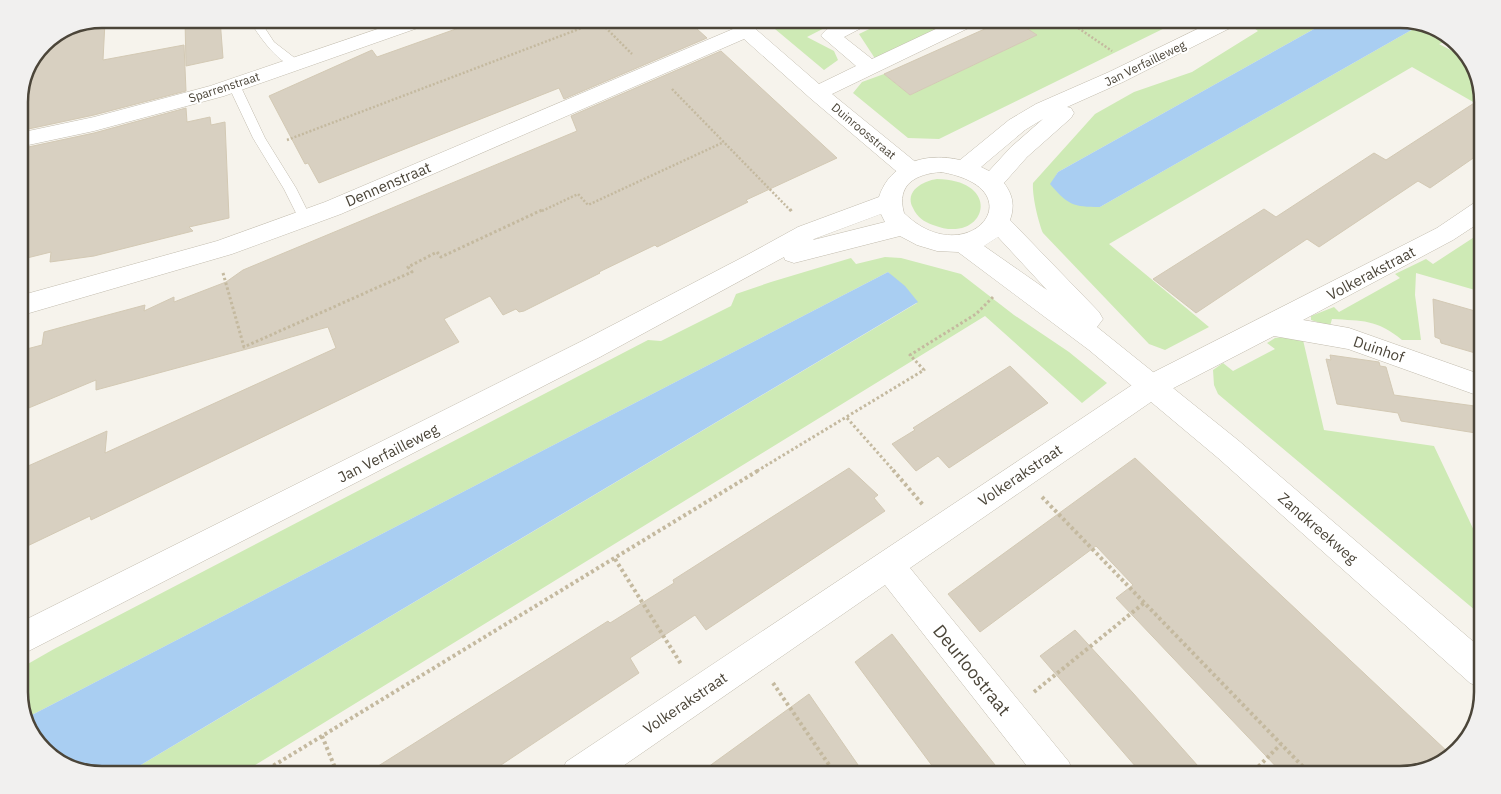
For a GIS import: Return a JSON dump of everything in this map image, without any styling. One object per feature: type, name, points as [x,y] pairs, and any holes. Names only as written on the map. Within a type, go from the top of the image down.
[{"type":"street","name":"Sparrenstraat","points":[[28,138],[94,124],[234,85],[399,28]]},
{"type":"street","name":"Dennenstraat","points":[[28,303],[216,250],[305,218],[651,72],[733,28]]},
{"type":"street","name":"Duinroosstraat","points":[[742,28],[910,170]]},
{"type":"street","points":[[847,28],[831,36],[870,67]]},
{"type":"street","name":"Duinroosstraat","points":[[817,93],[953,28]]},
{"type":"street","name":"Jan Verfailleweg","points":[[965,168],[1017,125],[1044,109],[1136,68],[1215,28]]},
{"type":"street","name":"Jan Verfailleweg","points":[[991,184],[1019,152],[1083,93]]},
{"type":"street","points":[[941,164],[965,168],[978,174],[991,184],[1001,199],[1002,209],[998,222],[988,233],[976,240],[944,244],[909,231],[894,217],[890,202],[893,188],[900,177],[910,170],[941,164]]},
{"type":"street","name":"Jan Verfailleweg","points":[[28,635],[591,349],[756,262],[806,233],[890,202]]},
{"type":"street","name":"Volkerakstraat","points":[[594,766],[1154,385],[1272,326],[1445,234],[1473,215]]},
{"type":"street","name":"Zandkreekweg","points":[[998,222],[1154,385]]},
{"type":"street","name":"Jan Verfailleweg","points":[[756,262],[904,226]]},
{"type":"street","name":"Zandkreekweg","points":[[963,243],[1014,279],[1154,385],[1473,663]]},
{"type":"street","name":"Duinhof","points":[[1272,326],[1349,338],[1473,383]]},
{"type":"street","name":"Deurloostraat","points":[[888,565],[1049,766]]},
{"type":"lane","points":[[260,28],[270,44],[296,64]]},
{"type":"lane","points":[[234,85],[265,148],[290,188],[305,218]]},
{"type":"path","points":[[265,148],[578,28]]},
{"type":"path","points":[[607,28],[651,72],[676,92],[792,212]]},
{"type":"path","points":[[1078,28],[1136,68]]},
{"type":"path","points":[[216,250],[244,347],[412,272],[408,266],[437,252],[441,256],[578,194],[588,205],[724,142]]},
{"type":"path","points":[[273,766],[924,370],[910,355],[976,314],[996,294]]},
{"type":"path","points":[[847,418],[943,528]]},
{"type":"path","points":[[1021,475],[1302,766]]},
{"type":"path","points":[[614,559],[700,693]]},
{"type":"path","points":[[1007,714],[1144,602]]},
{"type":"path","points":[[755,656],[830,766]]},
{"type":"path","points":[[322,736],[334,766]]},
{"type":"path","points":[[1259,766],[1281,744]]},
{"type":"green space","points":[[774,28],[824,28],[807,37],[834,51],[838,60],[824,70]]},
{"type":"green space","points":[[871,28],[939,28],[876,60],[859,34]]},
{"type":"green space","points":[[1026,28],[1165,28],[939,139],[908,138],[853,93],[862,82],[884,74],[910,95],[1037,35]]},
{"type":"green space","points":[[1254,28],[1316,28],[1058,172],[1051,184],[1100,207],[1413,29],[1441,40],[1444,42],[1439,44],[1453,51],[1461,60],[1470,78],[1473,102],[1412,67],[1109,244],[1209,327],[1165,350],[1149,344],[1043,233],[1033,194],[1033,183],[1095,114],[1134,92],[1192,72],[1258,31]]},
{"type":"green space","points":[[937,179],[959,182],[973,190],[980,200],[980,210],[975,220],[966,227],[951,229],[933,225],[924,221],[915,211],[911,202],[913,192],[926,182]]},
{"type":"green space","points":[[1473,238],[1473,289],[1416,273],[1415,295],[1421,340],[1402,340],[1385,328],[1369,322],[1332,319],[1330,326],[1311,320],[1311,316],[1334,307],[1339,312],[1400,278],[1395,274],[1426,259],[1433,264]]},
{"type":"green space","points":[[885,257],[901,258],[961,274],[1014,315],[1069,352],[1107,383],[1082,403],[985,316],[254,766],[139,766],[917,303],[888,272],[31,715],[28,697],[28,664],[54,649],[648,340],[661,341],[731,306],[736,294],[851,258],[856,264]]},
{"type":"green space","points":[[1284,337],[1303,340],[1324,430],[1434,446],[1473,528],[1473,608],[1218,394],[1214,385],[1213,370],[1223,363],[1233,371],[1275,349],[1267,343],[1275,338]]},
{"type":"water","points":[[1316,28],[1413,29],[1100,207],[1077,205],[1067,201],[1050,184],[1058,172]]},
{"type":"water","points":[[888,272],[905,286],[918,302],[139,766],[87,765],[69,759],[60,754],[46,741],[40,734],[31,715]]},
{"type":"building","points":[[105,28],[103,60],[184,45],[186,91],[94,115],[28,129],[28,97],[30,82],[35,69],[43,56],[64,37],[78,31]]},
{"type":"building","points":[[185,28],[221,28],[223,58],[186,66]]},
{"type":"building","points":[[459,28],[696,28],[707,38],[564,99],[559,88],[319,183],[308,163],[305,164],[269,96],[372,50],[377,57]]},
{"type":"building","points":[[987,28],[1026,28],[1037,35],[910,95],[884,74]]},
{"type":"building","points":[[721,51],[837,158],[746,200],[748,202],[657,247],[655,245],[599,272],[524,311],[519,312],[516,309],[503,315],[490,296],[444,319],[459,342],[91,520],[90,516],[28,546],[28,466],[107,431],[105,453],[336,348],[328,327],[96,390],[96,380],[28,408],[28,349],[42,345],[44,332],[145,305],[144,311],[174,297],[174,302],[226,282],[243,270],[577,131],[571,116]]},
{"type":"building","points":[[1473,104],[1473,158],[1430,188],[1418,181],[1319,247],[1307,239],[1196,313],[1153,279],[1264,209],[1276,217],[1374,153],[1386,160]]},
{"type":"building","points":[[186,108],[187,122],[210,117],[211,125],[225,122],[229,218],[189,227],[193,231],[94,256],[50,262],[51,252],[28,258],[28,147],[94,133]]},
{"type":"building","points":[[1433,299],[1473,310],[1473,352],[1441,343],[1440,339],[1435,337]]},
{"type":"building","points":[[1330,355],[1379,362],[1380,366],[1386,367],[1394,395],[1473,406],[1473,433],[1401,421],[1398,413],[1337,404],[1326,359],[1331,360]]},
{"type":"building","points":[[1010,366],[1048,403],[949,468],[938,456],[916,471],[892,444],[915,430],[913,428]]},
{"type":"building","points":[[1135,458],[1446,750],[1428,761],[1409,766],[1275,766],[1116,598],[1133,585],[1096,546],[980,632],[948,594]]},
{"type":"building","points":[[849,468],[878,495],[874,498],[885,511],[706,630],[695,615],[630,658],[639,673],[500,766],[378,766],[608,621],[610,623],[674,583],[673,580]]},
{"type":"building","points":[[1075,630],[1198,766],[1135,766],[1040,656]]},
{"type":"building","points":[[892,634],[996,766],[932,766],[855,662]]},
{"type":"building","points":[[809,694],[859,766],[709,766]]}]
